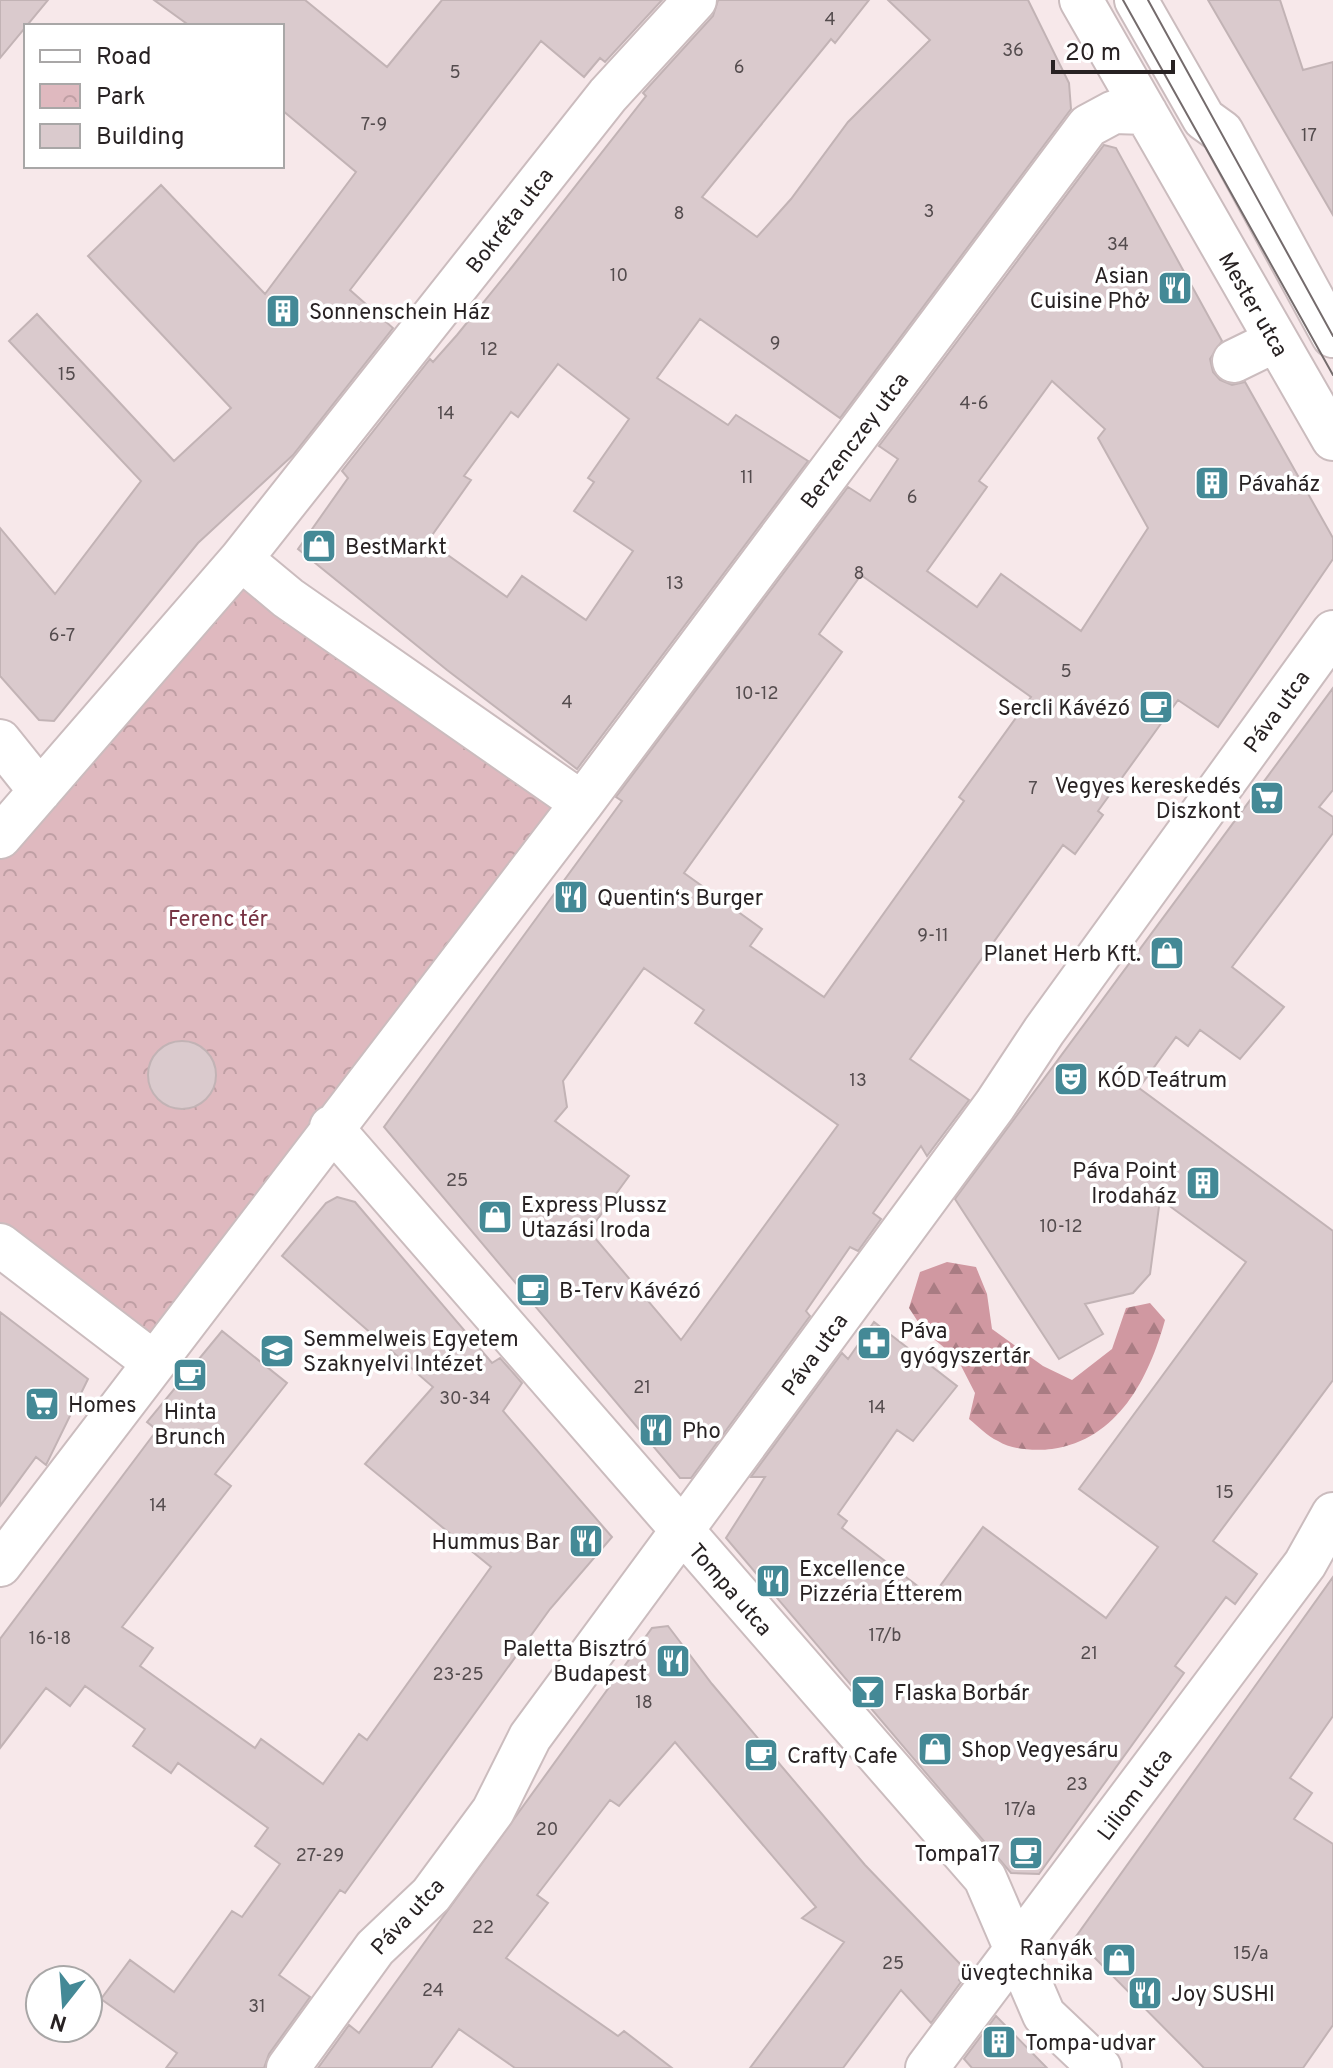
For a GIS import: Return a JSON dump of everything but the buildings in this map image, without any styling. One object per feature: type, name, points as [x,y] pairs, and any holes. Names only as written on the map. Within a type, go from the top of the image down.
[{"type":"street","name":"Bokréta utca","points":[[241,559],[608,95],[695,0]]},
{"type":"street","name":"Mester utca","points":[[1081,0],[1275,341],[1314,371],[1333,439]]},
{"type":"street","points":[[1136,0],[1204,119],[1222,132],[1333,336]]},
{"type":"street","name":"Berzenczey utca","points":[[582,803],[1088,126],[1114,112],[1146,113]]},
{"type":"street","points":[[1177,168],[1204,119]]},
{"type":"street","points":[[1234,361],[1275,341]]},
{"type":"street","points":[[0,837],[241,559],[288,598],[582,803],[331,1127],[0,1565]]},
{"type":"street","name":"Páva utca","points":[[288,2068],[375,1948],[431,1895],[493,1811],[530,1737],[949,1169],[1333,632]]},
{"type":"street","points":[[0,741],[40,791]]},
{"type":"street","name":"Tompa utca","points":[[331,1127],[985,1878],[1044,2015],[1100,2068]]},
{"type":"street","points":[[0,1245],[153,1362]]},
{"type":"street","name":"Liliom utca","points":[[927,2068],[1305,1564],[1333,1514]]},
{"type":"green space","name":"Ferenc tér","points":[[241,559],[582,803],[153,1362],[0,1245],[0,837]]},
{"type":"green space","points":[[947,1262],[976,1267],[987,1294],[992,1329],[1043,1366],[1072,1380],[1112,1349],[1126,1308],[1150,1303],[1165,1320],[1140,1384],[1113,1420],[1075,1443],[1032,1450],[1004,1444],[969,1419],[975,1393],[957,1358],[924,1331],[909,1308],[920,1272]]},
{"type":"tram line","points":[[1123,0],[1333,375]]},
{"type":"tram line","points":[[1148,0],[1333,336]]},
{"type":"place","name":"Asian Cuisine Phở","points":[[1175,288]]},
{"type":"place","name":"Sonnenschein Ház","points":[[283,311]]},
{"type":"place","name":"Pávaház","points":[[1212,483]]},
{"type":"place","name":"BestMarkt","points":[[319,546]]},
{"type":"place","name":"Sercli Kávézó","points":[[1156,707]]},
{"type":"place","name":"Vegyes kereskedés Diszkont","points":[[1267,798]]},
{"type":"place","name":"Quentin‘s Burger","points":[[571,897]]},
{"type":"place","name":"Planet Herb Kft.","points":[[1167,953]]},
{"type":"place","name":"KÓD Teátrum","points":[[1071,1079]]},
{"type":"place","name":"Páva Point Irodaház","points":[[1203,1183]]},
{"type":"place","name":"Express Plussz Utazási Iroda","points":[[495,1217]]},
{"type":"place","name":"B-Terv Kávézó","points":[[533,1290]]},
{"type":"place","name":"Páva gyógyszertár","points":[[874,1343]]},
{"type":"place","name":"Semmelweis Egyetem Szaknyelvi Intézet","points":[[277,1351]]},
{"type":"place","name":"Hinta Brunch","points":[[190,1375]]},
{"type":"place","name":"Homes","points":[[42,1404]]},
{"type":"place","name":"Pho","points":[[656,1430]]},
{"type":"place","name":"Hummus Bar","points":[[586,1541]]},
{"type":"place","name":"Excellence Pizzéria Étterem","points":[[773,1581]]},
{"type":"place","name":"Paletta Bisztró Budapest","points":[[673,1661]]},
{"type":"place","name":"Flaska Borbár","points":[[868,1692]]},
{"type":"place","name":"Shop Vegyesáru","points":[[935,1749]]},
{"type":"place","name":"Crafty Cafe","points":[[761,1755]]},
{"type":"place","name":"Tompa17","points":[[1026,1853]]},
{"type":"place","name":"Ranyák üvegtechnika","points":[[1119,1960]]},
{"type":"place","name":"Joy SUSHI","points":[[1145,1993]]},
{"type":"place","name":"Tompa-udvar","points":[[999,2042]]}]
